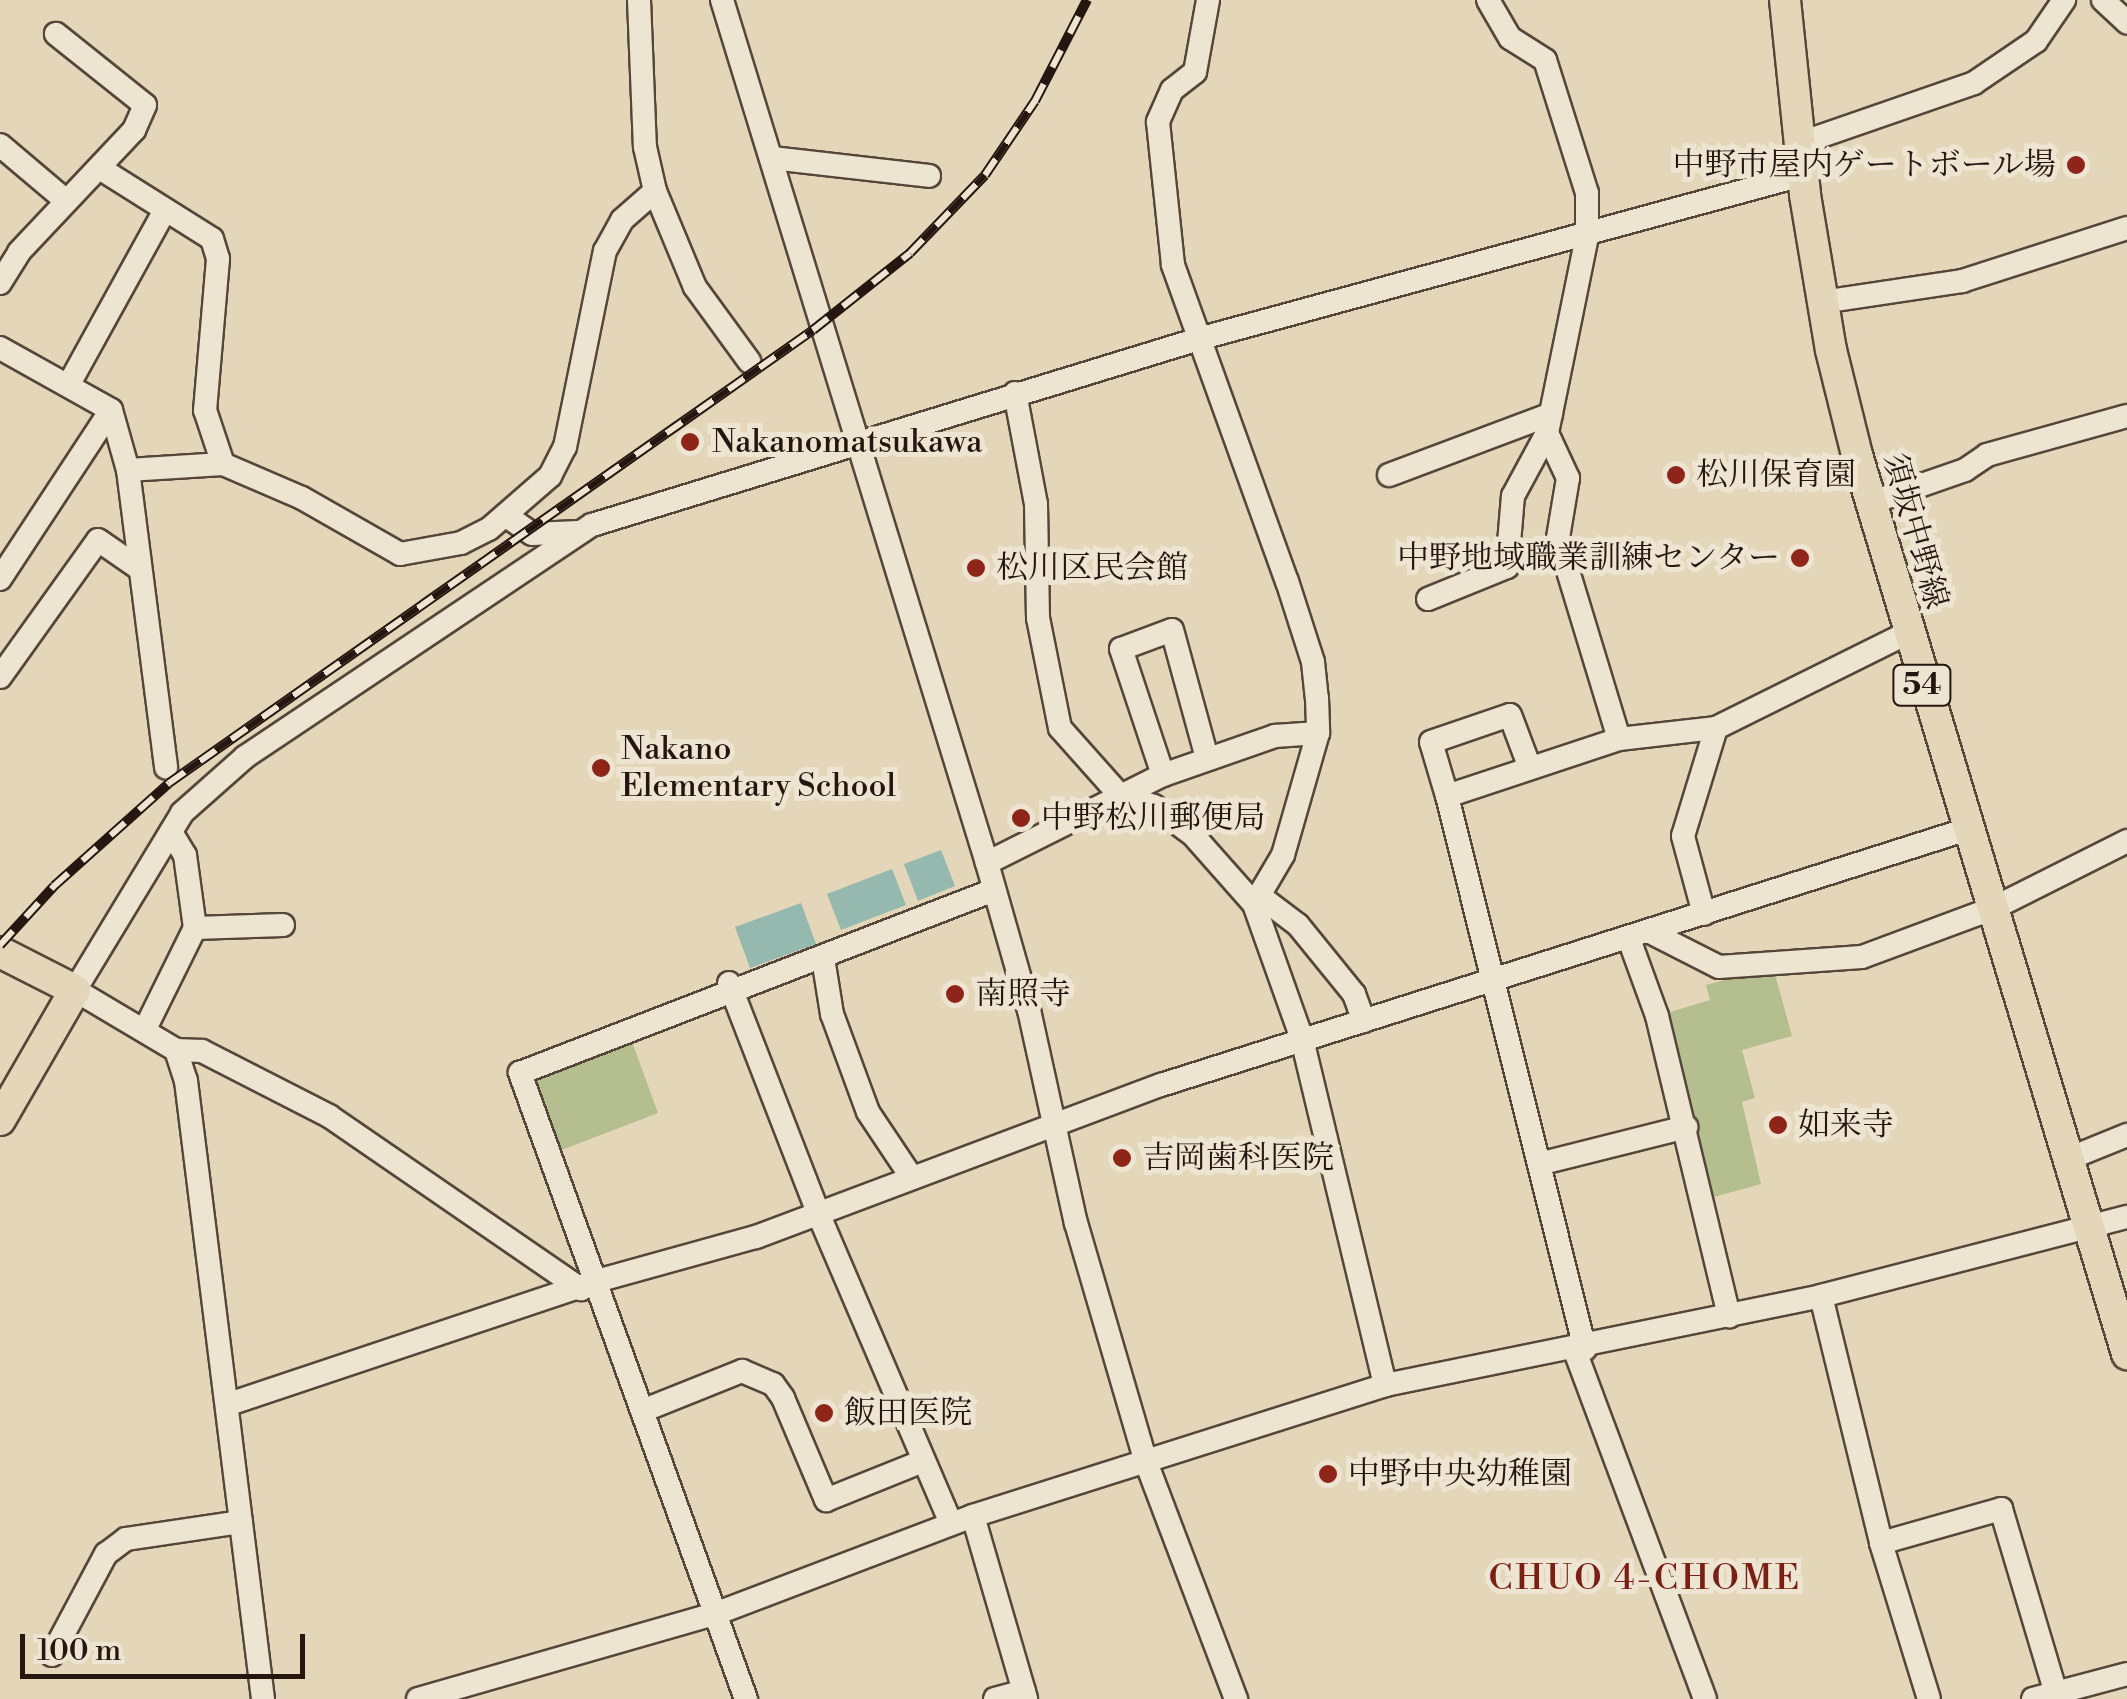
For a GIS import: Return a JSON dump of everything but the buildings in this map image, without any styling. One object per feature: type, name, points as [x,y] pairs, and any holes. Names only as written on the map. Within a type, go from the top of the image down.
[{"type":"main road","name":"須坂中野線","points":[[1785,0],[1798,144],[1822,302],[1870,503],[1965,830],[1994,908],[2127,1354]]},
{"type":"main road","points":[[0,952],[74,990],[0,1120]]},
{"type":"street","points":[[639,0],[644,147],[655,191],[695,287],[750,361]]},
{"type":"street","points":[[722,0],[987,863],[1029,1010],[1050,1126],[1146,1462],[1236,1699]]},
{"type":"street","points":[[1208,0],[1195,72],[1172,90],[1158,122],[1173,265],[1202,338],[1313,662],[1318,733],[1283,856],[1257,901],[1302,1039],[1385,1385]]},
{"type":"street","points":[[1428,599],[1507,568],[1513,496],[1549,424],[1588,236],[1587,193],[1545,60],[1510,38],[1488,0]]},
{"type":"street","points":[[1798,144],[1974,83],[2036,41],[2064,0]]},
{"type":"street","points":[[2103,0],[2127,22]]},
{"type":"street","points":[[0,282],[65,200],[101,170],[145,105],[56,34]]},
{"type":"street","points":[[0,145],[65,200]]},
{"type":"street","points":[[772,158],[929,176]]},
{"type":"street","points":[[101,170],[212,239],[218,259],[205,410],[223,464]]},
{"type":"street","points":[[508,516],[532,534],[579,532],[856,442],[1202,338],[1802,175]]},
{"type":"street","points":[[128,470],[223,464],[302,498],[400,554],[461,543],[508,516],[550,476],[565,447],[605,252],[622,220],[655,191]]},
{"type":"street","points":[[68,384],[165,210]]},
{"type":"street","points":[[1822,302],[1962,281],[2127,228]]},
{"type":"street","points":[[0,348],[110,410],[128,470],[166,768]]},
{"type":"street","points":[[1016,393],[1036,504],[1038,618],[1052,709],[1060,728],[1118,793],[1176,820],[1257,901],[1298,924],[1354,994],[1364,1021]]},
{"type":"street","points":[[0,579],[110,410]]},
{"type":"street","points":[[1870,503],[1966,470],[1987,455],[2127,416]]},
{"type":"street","points":[[1389,475],[1549,424]]},
{"type":"street","points":[[1549,424],[1568,478],[1558,538],[1619,740]]},
{"type":"street","points":[[579,532],[245,757],[182,813],[74,990],[146,1028],[176,1050],[202,1051],[330,1116],[589,1285]]},
{"type":"street","points":[[0,676],[98,540],[140,569]]},
{"type":"street","points":[[1163,775],[1120,649],[1172,630],[1207,758]]},
{"type":"street","points":[[1447,796],[1619,740],[1716,728],[1907,634]]},
{"type":"street","points":[[1530,768],[1510,715],[1432,742],[1496,980],[1580,1350],[1704,1699]]},
{"type":"street","points":[[1704,914],[1683,836],[1716,728]]},
{"type":"street","points":[[987,863],[1118,793],[1163,775],[1274,736],[1318,733]]},
{"type":"street","points":[[229,1404],[818,1213],[1050,1126],[1302,1039],[1965,830]]},
{"type":"street","points":[[146,1028],[194,928],[184,855],[171,832]]},
{"type":"street","points":[[1639,935],[1718,967],[1862,957],[1994,908],[2127,841]]},
{"type":"street","points":[[746,1699],[642,1411],[589,1285],[520,1074],[994,890]]},
{"type":"street","points":[[194,928],[283,925]]},
{"type":"street","points":[[1639,935],[1729,1316]]},
{"type":"street","points":[[823,958],[832,1014],[868,1112],[912,1178]]},
{"type":"street","points":[[732,989],[818,1213],[923,1461],[962,1520],[1025,1695],[995,1699]]},
{"type":"street","points":[[176,1050],[186,1080],[263,1699]]},
{"type":"street","points":[[1539,1164],[1686,1127]]},
{"type":"street","points":[[2068,1159],[2127,1135]]},
{"type":"street","points":[[418,1699],[714,1614],[962,1520],[1385,1385],[1580,1350],[2125,1222]]},
{"type":"street","points":[[1821,1296],[1880,1543],[1929,1699]]},
{"type":"street","points":[[642,1411],[742,1371],[772,1384],[783,1398],[826,1500],[923,1461]]},
{"type":"street","points":[[1880,1543],[2001,1509],[2044,1696],[2127,1674]]},
{"type":"street","points":[[52,1654],[106,1554],[126,1540],[241,1522]]},
{"type":"green space","points":[[1773,967],[1792,1036],[1742,1050],[1755,1098],[1742,1102],[1761,1184],[1703,1200],[1657,1016],[1710,1000],[1706,985]]},
{"type":"green space","points":[[632,1042],[658,1113],[559,1151],[532,1080]]},
{"type":"water","points":[[941,850],[955,886],[918,901],[904,864]]},
{"type":"water","points":[[892,869],[906,905],[841,930],[827,894]]},
{"type":"water","points":[[801,903],[816,944],[750,968],[735,927]]},
{"type":"railway","points":[[0,945],[54,886],[169,783],[813,330],[910,253],[985,175],[1035,101],[1087,0]]},
{"type":"place","name":"中野市屋内ゲートボール場","points":[[2076,165]]},
{"type":"place","name":"Nakanomatsukawa","points":[[690,442]]},
{"type":"place","name":"松川保育園","points":[[1676,475]]},
{"type":"place","name":"中野地域職業訓練センター","points":[[1800,558]]},
{"type":"place","name":"松川区民会館","points":[[976,568]]},
{"type":"place","name":"Nakano Elementary School","points":[[601,768]]},
{"type":"place","name":"中野松川郵便局","points":[[1021,818]]},
{"type":"place","name":"南照寺","points":[[955,994]]},
{"type":"place","name":"如来寺","points":[[1778,1125]]},
{"type":"place","name":"吉岡歯科医院","points":[[1122,1158]]},
{"type":"place","name":"飯田医院","points":[[824,1413]]},
{"type":"place","name":"中野中央幼稚園","points":[[1328,1474]]},
{"type":"district","name":"CHUO 4-CHOME","points":[[1645,1579]]}]
